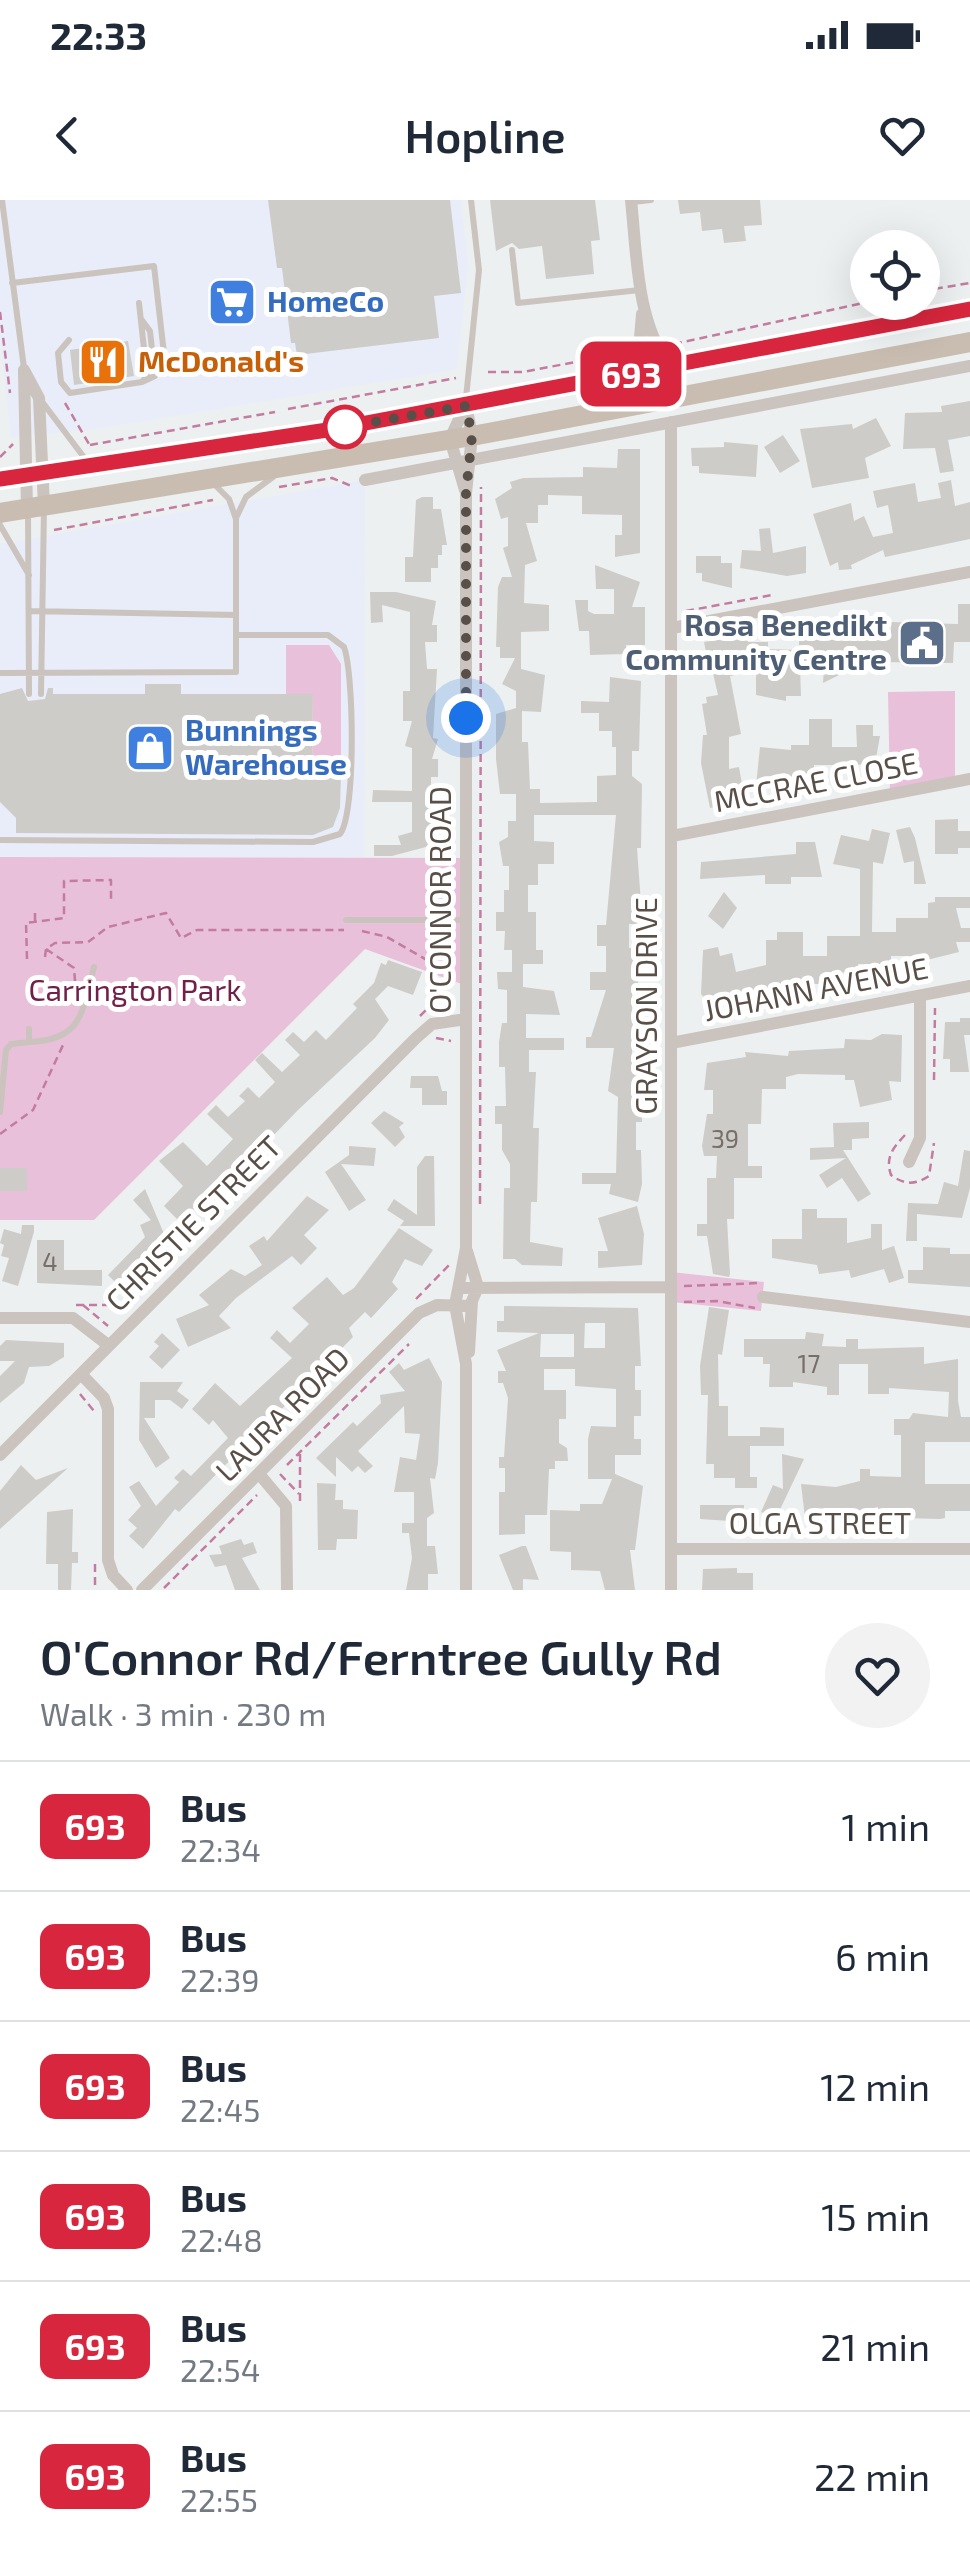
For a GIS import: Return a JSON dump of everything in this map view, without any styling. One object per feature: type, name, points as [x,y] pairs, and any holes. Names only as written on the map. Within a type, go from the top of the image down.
[{"type":"main road","points":[[0,480],[35,474],[92,456],[466,406],[642,372],[668,356],[970,309]]},
{"type":"main road","points":[[0,513],[450,440],[970,342]]},
{"type":"main road","points":[[642,372],[659,384],[706,391]]},
{"type":"street","points":[[631,201],[643,306],[656,348],[668,356]]},
{"type":"street","points":[[642,372],[639,350],[643,306]]},
{"type":"street","points":[[365,480],[970,366]]},
{"type":"street","points":[[24,370],[39,398],[35,474]]},
{"type":"street","points":[[24,370],[36,508]]},
{"type":"street","name":"O'CONNOR ROAD","points":[[466,406],[472,436],[466,493],[466,1248],[455,1305],[466,1364]]},
{"type":"street","points":[[450,440],[466,406]]},
{"type":"street","name":"GRAYSON DRIVE","points":[[671,1590],[672,422]]},
{"type":"street","name":"O'CONNOR ROAD","points":[[450,440],[454,464],[466,493]]},
{"type":"street","points":[[672,628],[970,572]]},
{"type":"street","name":"MCCRAE CLOSE","points":[[672,836],[970,779]]},
{"type":"street","name":"JOHANN AVENUE","points":[[671,1043],[970,986]]},
{"type":"street","points":[[909,1162],[920,1138],[920,996]]},
{"type":"street","name":"CHRISTIE STREET","points":[[0,1455],[425,1030],[441,1022],[466,1025]]},
{"type":"street","name":"O'CONNOR ROAD","points":[[466,1248],[478,1287],[471,1306],[466,1364],[466,1590]]},
{"type":"street","points":[[460,1288],[671,1287]]},
{"type":"street","points":[[763,1297],[970,1322]]},
{"type":"street","name":"LAURA ROAD","points":[[142,1590],[419,1313],[432,1306],[471,1306]]},
{"type":"street","points":[[0,1318],[72,1318],[108,1345]]},
{"type":"street","points":[[81,1374],[104,1398],[108,1409],[108,1560],[113,1575],[127,1590]]},
{"type":"street","points":[[260,1474],[286,1506],[287,1590]]},
{"type":"street","name":"OLGA STREET","points":[[671,1548],[970,1549]]},
{"type":"lane","points":[[2,200],[24,370]]},
{"type":"lane","points":[[466,406],[478,270],[471,200]]},
{"type":"lane","points":[[631,201],[651,200]]},
{"type":"lane","points":[[512,250],[518,302],[641,290]]},
{"type":"lane","points":[[12,282],[154,266],[166,370],[273,356]]},
{"type":"lane","points":[[69,340],[58,352],[62,382],[70,393],[142,382],[147,376],[138,303]]},
{"type":"lane","points":[[39,398],[58,418],[74,450],[92,456]]},
{"type":"lane","points":[[236,520],[254,488],[288,468]]},
{"type":"lane","points":[[0,673],[236,672],[236,520],[229,498],[209,479]]},
{"type":"lane","points":[[29,694],[29,576],[36,508]]},
{"type":"lane","points":[[36,508],[41,694]]},
{"type":"lane","points":[[0,525],[29,576]]},
{"type":"lane","points":[[30,612],[236,615]]},
{"type":"lane","points":[[0,840],[313,842],[340,834],[349,811],[346,654],[332,636],[236,635]]},
{"type":"lane","points":[[346,920],[466,920]]},
{"type":"lane","points":[[0,1043],[56,1041],[70,1032],[80,1018],[94,967]]},
{"type":"lane","points":[[29,1029],[29,1042]]},
{"type":"lane","points":[[0,1112],[6,1054],[11,1044]]},
{"type":"path","points":[[940,288],[970,282]]},
{"type":"path","points":[[668,356],[850,307]]},
{"type":"path","points":[[0,312],[12,404]]},
{"type":"path","points":[[488,372],[523,372],[616,354]]},
{"type":"path","points":[[288,409],[456,378]]},
{"type":"path","points":[[62,396],[92,456]]},
{"type":"path","points":[[80,448],[92,456],[276,412]]},
{"type":"path","points":[[0,456],[16,440]]},
{"type":"path","points":[[0,456],[8,458]]},
{"type":"path","points":[[480,1212],[481,486]]},
{"type":"path","points":[[52,531],[220,499]]},
{"type":"path","points":[[27,959],[26,923],[64,918],[64,881],[112,880],[112,902]]},
{"type":"path","points":[[64,902],[72,903]]},
{"type":"path","points":[[35,913],[35,923]]},
{"type":"path","points":[[45,957],[46,949],[55,943],[88,942],[108,927],[166,913],[181,938],[197,930],[344,930]]},
{"type":"path","points":[[362,930],[388,937],[454,976]]},
{"type":"path","points":[[82,1305],[109,1326]]},
{"type":"path","points":[[300,1496],[278,1474],[416,1336]]},
{"type":"path","points":[[162,1590],[262,1490]]},
{"type":"shaded area","name":"HomeCo","points":[[0,200],[461,200],[468,265],[457,369],[90,430],[11,437],[0,339]]},
{"type":"shaded area","points":[[365,480],[364,857],[0,857],[0,544]]},
{"type":"green space","points":[[286,645],[329,645],[341,664],[341,772],[312,772],[313,695],[286,694]]},
{"type":"green space","points":[[955,691],[955,782],[890,794],[888,692]]},
{"type":"green space","name":"Carrington Park","points":[[0,857],[466,858],[467,986],[365,949],[94,1220],[0,1220]]},
{"type":"green space","points":[[671,1272],[764,1282],[761,1311],[671,1302]]},
{"type":"building","points":[[268,200],[450,200],[461,293],[434,296],[439,338],[297,355],[295,343],[291,343],[282,268],[277,268]]},
{"type":"building","points":[[490,200],[595,200],[600,240],[591,241],[594,274],[546,279],[542,246],[519,249],[512,243],[496,251]]},
{"type":"building","points":[[678,200],[760,200],[762,225],[744,226],[746,241],[724,243],[722,229],[702,231],[700,212],[680,214]]},
{"type":"building","points":[[128,341],[134,376],[74,385],[70,350]]},
{"type":"building","points":[[970,401],[970,436],[948,440],[954,471],[940,473],[935,448],[903,449],[905,413],[942,412],[941,406]]},
{"type":"building","points":[[876,418],[891,446],[865,458],[869,478],[812,488],[800,429],[852,424],[853,429]]},
{"type":"building","points":[[783,435],[800,461],[780,473],[764,447]]},
{"type":"building","points":[[724,442],[758,445],[756,477],[699,473],[699,466],[692,466],[691,448],[724,447]]},
{"type":"building","points":[[618,449],[640,449],[640,553],[615,557],[615,535],[622,535],[622,515],[582,514],[582,496],[548,495],[548,505],[538,505],[538,523],[526,523],[537,561],[525,565],[524,603],[549,605],[549,631],[521,632],[521,669],[545,675],[541,712],[522,711],[522,742],[528,742],[530,789],[540,789],[540,803],[597,802],[597,776],[616,775],[616,747],[612,747],[612,731],[599,731],[599,713],[581,713],[581,701],[609,702],[610,677],[641,681],[639,751],[632,751],[632,776],[642,784],[641,848],[637,848],[642,917],[639,924],[629,924],[629,948],[636,948],[638,972],[638,991],[632,991],[632,1016],[642,1019],[637,1035],[632,1033],[632,1058],[638,1058],[641,1086],[637,1106],[642,1106],[642,1122],[636,1122],[636,1150],[641,1150],[642,1184],[638,1202],[609,1194],[611,1184],[582,1184],[582,1173],[616,1173],[618,1097],[608,1091],[614,1048],[586,1048],[586,1037],[591,1037],[606,990],[590,990],[590,972],[606,972],[606,946],[597,946],[597,925],[606,925],[616,815],[534,815],[534,841],[554,842],[554,864],[538,864],[538,885],[528,885],[528,912],[536,912],[536,950],[543,950],[543,964],[523,964],[523,987],[554,991],[560,1015],[526,1014],[526,1038],[564,1038],[564,1050],[529,1050],[529,1072],[536,1072],[533,1128],[539,1128],[537,1202],[531,1202],[530,1242],[563,1248],[562,1266],[522,1265],[515,1259],[503,1259],[504,1188],[510,1188],[510,1164],[502,1150],[502,1124],[495,1124],[495,1106],[506,1106],[505,1067],[499,1067],[499,1042],[502,1023],[507,1023],[507,990],[498,989],[497,972],[512,972],[512,950],[504,950],[505,931],[496,931],[496,912],[504,912],[504,890],[509,890],[509,866],[503,866],[499,842],[508,837],[508,821],[516,821],[516,794],[500,794],[496,714],[516,708],[516,691],[502,684],[515,658],[500,658],[500,647],[496,647],[498,587],[502,577],[512,577],[503,548],[508,546],[508,517],[501,519],[495,499],[512,488],[510,482],[523,478],[583,477],[583,467],[617,468]]},
{"type":"building","points":[[951,480],[955,506],[970,502],[970,539],[885,557],[883,550],[851,565],[852,569],[839,570],[838,562],[830,566],[813,514],[851,503],[854,521],[864,516],[873,537],[893,533],[888,505],[877,508],[873,491],[915,483],[918,502],[941,498],[938,483]]},
{"type":"building","points":[[433,497],[433,509],[441,509],[447,545],[442,545],[442,555],[438,555],[438,568],[431,568],[431,582],[405,582],[405,557],[413,557],[416,500]]},
{"type":"building","points":[[770,528],[773,553],[806,546],[806,573],[787,576],[740,568],[742,550],[761,551],[759,529]]},
{"type":"building","points":[[696,556],[721,556],[721,563],[732,563],[732,588],[702,581],[702,573],[696,573]]},
{"type":"building","points":[[595,565],[640,582],[632,607],[645,607],[645,645],[626,645],[626,654],[590,655],[589,631],[579,631],[575,600],[588,600],[588,611],[594,614],[614,614],[614,589],[596,589]]},
{"type":"building","points":[[370,592],[396,592],[436,601],[432,625],[437,625],[437,642],[425,642],[427,669],[437,669],[433,738],[438,739],[432,759],[438,759],[438,777],[431,777],[431,800],[438,807],[438,822],[431,822],[437,844],[392,856],[374,856],[374,845],[401,845],[398,836],[412,832],[412,802],[372,802],[373,790],[412,791],[412,748],[405,746],[412,721],[403,721],[403,691],[410,691],[410,612],[382,605],[383,622],[371,623]]},
{"type":"building","points":[[958,604],[970,604],[970,642],[954,642],[953,663],[877,662],[877,669],[851,669],[823,683],[824,667],[800,666],[801,696],[786,696],[786,701],[756,695],[756,671],[730,676],[741,734],[729,737],[729,769],[739,767],[743,790],[726,794],[728,804],[710,808],[701,763],[703,735],[707,735],[702,704],[707,703],[706,697],[718,695],[712,669],[702,671],[700,658],[707,657],[704,642],[746,635],[748,642],[768,642],[768,649],[799,650],[799,639],[891,632],[891,622],[958,624]]},
{"type":"building","name":"Bunnings Warehouse","points":[[145,684],[181,684],[181,694],[313,694],[312,772],[341,772],[340,808],[333,827],[313,835],[16,833],[16,818],[0,802],[0,694],[22,688],[28,701],[45,699],[48,688],[53,688],[53,694],[145,694]]},
{"type":"building","points":[[809,719],[832,719],[832,747],[857,747],[856,725],[873,725],[873,736],[880,736],[875,764],[852,765],[852,772],[840,772],[840,765],[814,765],[814,777],[774,780],[774,787],[756,786],[760,747],[791,750],[791,745],[809,745]]},
{"type":"building","points":[[958,819],[958,831],[970,831],[970,848],[958,848],[958,854],[935,854],[935,820]]},
{"type":"building","points":[[910,827],[926,884],[914,884],[914,861],[904,863],[896,830]]},
{"type":"building","points":[[872,829],[890,833],[883,864],[873,862],[872,932],[896,932],[896,918],[928,918],[928,903],[935,902],[935,897],[970,897],[970,908],[956,908],[961,928],[970,928],[970,942],[956,942],[959,952],[927,960],[927,964],[915,964],[915,956],[891,956],[891,964],[858,964],[858,973],[825,972],[824,984],[789,984],[779,991],[757,991],[757,1005],[745,1005],[745,997],[723,997],[723,1014],[710,1015],[710,1004],[701,994],[703,950],[718,947],[720,956],[732,953],[736,972],[766,965],[766,940],[777,940],[777,932],[803,932],[803,956],[827,956],[827,936],[860,936],[860,869],[833,864],[841,835],[869,841]]},
{"type":"building","points":[[796,842],[815,842],[822,877],[791,877],[791,884],[765,884],[765,875],[700,879],[701,862],[796,854]]},
{"type":"building","points":[[724,892],[737,908],[723,929],[708,916]]},
{"type":"building","points":[[388,960],[422,972],[413,995],[388,986],[375,999],[389,1020],[375,1038],[269,1140],[273,1144],[265,1152],[230,1183],[223,1176],[206,1192],[210,1197],[191,1219],[184,1212],[177,1219],[164,1206],[183,1186],[159,1161],[183,1142],[207,1166],[233,1139],[207,1114],[216,1105],[228,1117],[245,1101],[239,1096],[248,1087],[259,1098],[275,1082],[255,1060],[262,1053],[282,1072],[300,1055],[285,1040],[293,1032],[304,1042],[316,1030],[326,1040],[357,1008],[353,1004],[374,983],[381,963],[386,965]]},
{"type":"building","points":[[960,1018],[970,1018],[970,1035],[964,1035],[969,1072],[950,1072],[950,1059],[943,1059],[945,1022],[960,1022]]},
{"type":"building","points":[[882,1034],[902,1035],[901,1082],[889,1081],[892,1100],[860,1107],[854,1080],[845,1080],[845,1075],[798,1074],[786,1077],[786,1089],[762,1089],[761,1124],[748,1124],[748,1166],[762,1166],[762,1178],[734,1178],[734,1219],[727,1219],[730,1274],[713,1274],[707,1236],[697,1236],[697,1224],[707,1224],[707,1178],[716,1178],[717,1156],[704,1156],[702,1146],[707,1114],[713,1114],[713,1090],[704,1090],[707,1063],[746,1057],[745,1052],[788,1056],[789,1051],[844,1048],[845,1039],[871,1040]]},
{"type":"building","points":[[411,1076],[438,1076],[442,1091],[447,1091],[447,1105],[422,1105],[422,1088],[410,1088]]},
{"type":"building","points":[[384,1111],[404,1123],[399,1127],[405,1137],[395,1147],[371,1123]]},
{"type":"building","points":[[869,1122],[869,1138],[852,1139],[852,1150],[843,1150],[871,1194],[858,1202],[842,1178],[827,1188],[819,1175],[846,1158],[810,1160],[810,1148],[834,1147],[833,1123]]},
{"type":"building","points":[[349,1146],[376,1148],[374,1166],[341,1164],[366,1200],[349,1211],[325,1172],[349,1155]]},
{"type":"building","points":[[964,1150],[970,1151],[970,1188],[962,1218],[917,1214],[917,1241],[906,1241],[908,1203],[938,1204],[944,1182],[958,1186]]},
{"type":"building","points":[[425,1156],[434,1156],[435,1226],[400,1226],[404,1221],[387,1210],[394,1199],[417,1215],[417,1167]]},
{"type":"building","points":[[0,1168],[27,1168],[27,1191],[0,1191]]},
{"type":"building","points":[[145,1189],[168,1243],[145,1253],[151,1259],[118,1285],[108,1275],[145,1237],[140,1225],[151,1220],[133,1200]]},
{"type":"building","points":[[307,1196],[329,1210],[304,1235],[317,1248],[301,1265],[292,1256],[236,1298],[219,1316],[231,1328],[188,1347],[176,1319],[209,1305],[199,1295],[231,1269],[245,1276],[262,1265],[249,1246],[264,1236],[267,1241]]},
{"type":"building","points":[[637,1206],[644,1234],[642,1265],[598,1268],[598,1251],[608,1251],[598,1218]]},
{"type":"building","points":[[802,1209],[817,1209],[817,1218],[847,1218],[847,1243],[871,1238],[871,1224],[882,1224],[882,1250],[894,1246],[904,1278],[889,1283],[884,1269],[851,1278],[849,1270],[819,1274],[817,1265],[772,1258],[772,1239],[802,1239]]},
{"type":"building","points":[[22,1225],[34,1225],[34,1232],[18,1286],[2,1281],[9,1258],[1,1256],[4,1245],[0,1243],[4,1229],[21,1234]]},
{"type":"building","points":[[399,1228],[433,1250],[422,1266],[405,1259],[392,1282],[398,1289],[371,1318],[365,1312],[349,1328],[353,1337],[267,1424],[262,1420],[249,1435],[252,1438],[179,1512],[175,1509],[143,1549],[129,1536],[137,1528],[128,1520],[141,1506],[129,1487],[139,1481],[156,1506],[179,1482],[174,1478],[183,1469],[191,1476],[228,1438],[213,1420],[209,1425],[192,1409],[215,1383],[240,1406],[292,1358],[270,1338],[277,1330],[290,1343],[309,1324],[292,1308],[327,1277],[343,1295],[354,1288]]},
{"type":"building","points":[[37,1240],[64,1240],[64,1270],[102,1270],[102,1286],[37,1283]]},
{"type":"building","points":[[923,1247],[970,1254],[970,1287],[908,1283],[908,1270],[923,1270]]},
{"type":"building","points":[[504,1306],[638,1308],[641,1366],[635,1366],[635,1390],[641,1390],[641,1416],[634,1416],[634,1439],[641,1439],[641,1455],[615,1455],[615,1474],[643,1486],[635,1550],[630,1550],[635,1590],[605,1590],[600,1571],[571,1570],[571,1552],[550,1551],[550,1510],[580,1511],[580,1504],[602,1504],[612,1479],[588,1479],[588,1439],[591,1426],[616,1427],[616,1389],[575,1386],[575,1369],[544,1369],[544,1390],[566,1390],[566,1419],[559,1419],[559,1443],[567,1448],[568,1461],[555,1461],[555,1469],[549,1469],[547,1515],[525,1515],[525,1534],[499,1535],[499,1492],[505,1492],[505,1468],[499,1468],[499,1457],[504,1457],[508,1398],[503,1383],[498,1383],[498,1371],[506,1371],[497,1350],[539,1333],[497,1332],[497,1321],[504,1321]],"holes":[[[585,1323],[605,1323],[605,1348],[584,1348]],[[541,1334],[574,1334],[574,1357],[540,1357]]]},
{"type":"building","points":[[709,1307],[729,1310],[722,1355],[718,1354],[719,1406],[728,1406],[728,1436],[760,1436],[760,1427],[784,1428],[784,1446],[750,1446],[750,1477],[757,1477],[757,1488],[735,1488],[735,1478],[714,1478],[714,1464],[706,1464],[708,1395],[701,1395],[700,1366]]},
{"type":"building","points":[[806,1332],[824,1334],[822,1346],[846,1347],[846,1339],[858,1339],[858,1349],[924,1347],[924,1364],[958,1359],[958,1401],[961,1417],[970,1417],[970,1442],[925,1442],[925,1484],[970,1484],[970,1511],[945,1511],[945,1518],[940,1519],[902,1518],[878,1515],[878,1507],[835,1518],[805,1518],[801,1484],[836,1487],[860,1481],[860,1469],[870,1469],[870,1476],[901,1477],[901,1435],[894,1435],[894,1419],[909,1419],[913,1413],[948,1417],[949,1392],[889,1388],[889,1394],[868,1394],[868,1364],[839,1364],[839,1395],[827,1395],[827,1387],[793,1382],[793,1387],[769,1387],[770,1364],[763,1364],[763,1357],[744,1357],[744,1339],[805,1339]]},
{"type":"building","points":[[162,1333],[180,1350],[162,1369],[149,1357],[159,1346],[154,1342]]},
{"type":"building","points":[[6,1340],[64,1343],[64,1357],[49,1366],[29,1367],[24,1383],[0,1403],[0,1376],[15,1361],[0,1361],[0,1346]]},
{"type":"building","points":[[429,1358],[442,1382],[438,1463],[435,1479],[430,1478],[434,1513],[427,1518],[427,1546],[435,1546],[438,1574],[428,1574],[428,1590],[406,1590],[412,1558],[409,1533],[402,1533],[402,1523],[414,1523],[414,1492],[394,1492],[400,1457],[416,1460],[420,1434],[405,1433],[404,1406],[358,1451],[373,1466],[365,1473],[358,1466],[352,1472],[336,1457],[336,1477],[316,1458],[353,1422],[357,1426],[381,1403],[380,1395],[405,1391],[389,1372],[399,1363],[404,1370]]},
{"type":"building","points":[[140,1382],[183,1382],[177,1391],[189,1400],[182,1409],[170,1400],[155,1400],[155,1418],[144,1418],[170,1458],[156,1468],[139,1440]]},
{"type":"building","points":[[782,1454],[804,1459],[776,1518],[761,1512],[773,1485],[783,1489]]},
{"type":"building","points":[[21,1465],[36,1480],[68,1468],[0,1529],[0,1491]]},
{"type":"building","points":[[317,1483],[336,1484],[335,1500],[343,1500],[343,1509],[358,1510],[357,1539],[337,1539],[336,1550],[318,1550]]},
{"type":"building","points":[[700,1505],[744,1505],[744,1522],[700,1519]]},
{"type":"building","points":[[73,1509],[72,1552],[78,1552],[78,1563],[72,1563],[71,1590],[58,1590],[58,1564],[46,1564],[47,1512]]},
{"type":"building","points":[[241,1539],[244,1545],[253,1542],[257,1553],[242,1558],[260,1590],[235,1590],[226,1565],[215,1567],[209,1555],[222,1554],[219,1546]]},
{"type":"building","points":[[526,1546],[539,1580],[523,1579],[523,1590],[513,1590],[499,1555]]},
{"type":"building","points":[[737,1568],[737,1573],[753,1573],[753,1590],[702,1590],[703,1569]]},
{"type":"bus line","name":"693","points":[[0,479],[466,406],[970,309]]},
{"type":"place","name":"HomeCo","points":[[232,302]]},
{"type":"place","name":"McDonald's","points":[[103,362]]},
{"type":"place","name":"Rosa Benedikt Community Centre","points":[[922,643]]},
{"type":"place","name":"Bunnings Warehouse","points":[[150,748]]},
{"type":"route","points":[[345,427],[334,429],[466,406],[472,436],[466,493],[466,718]]}]
